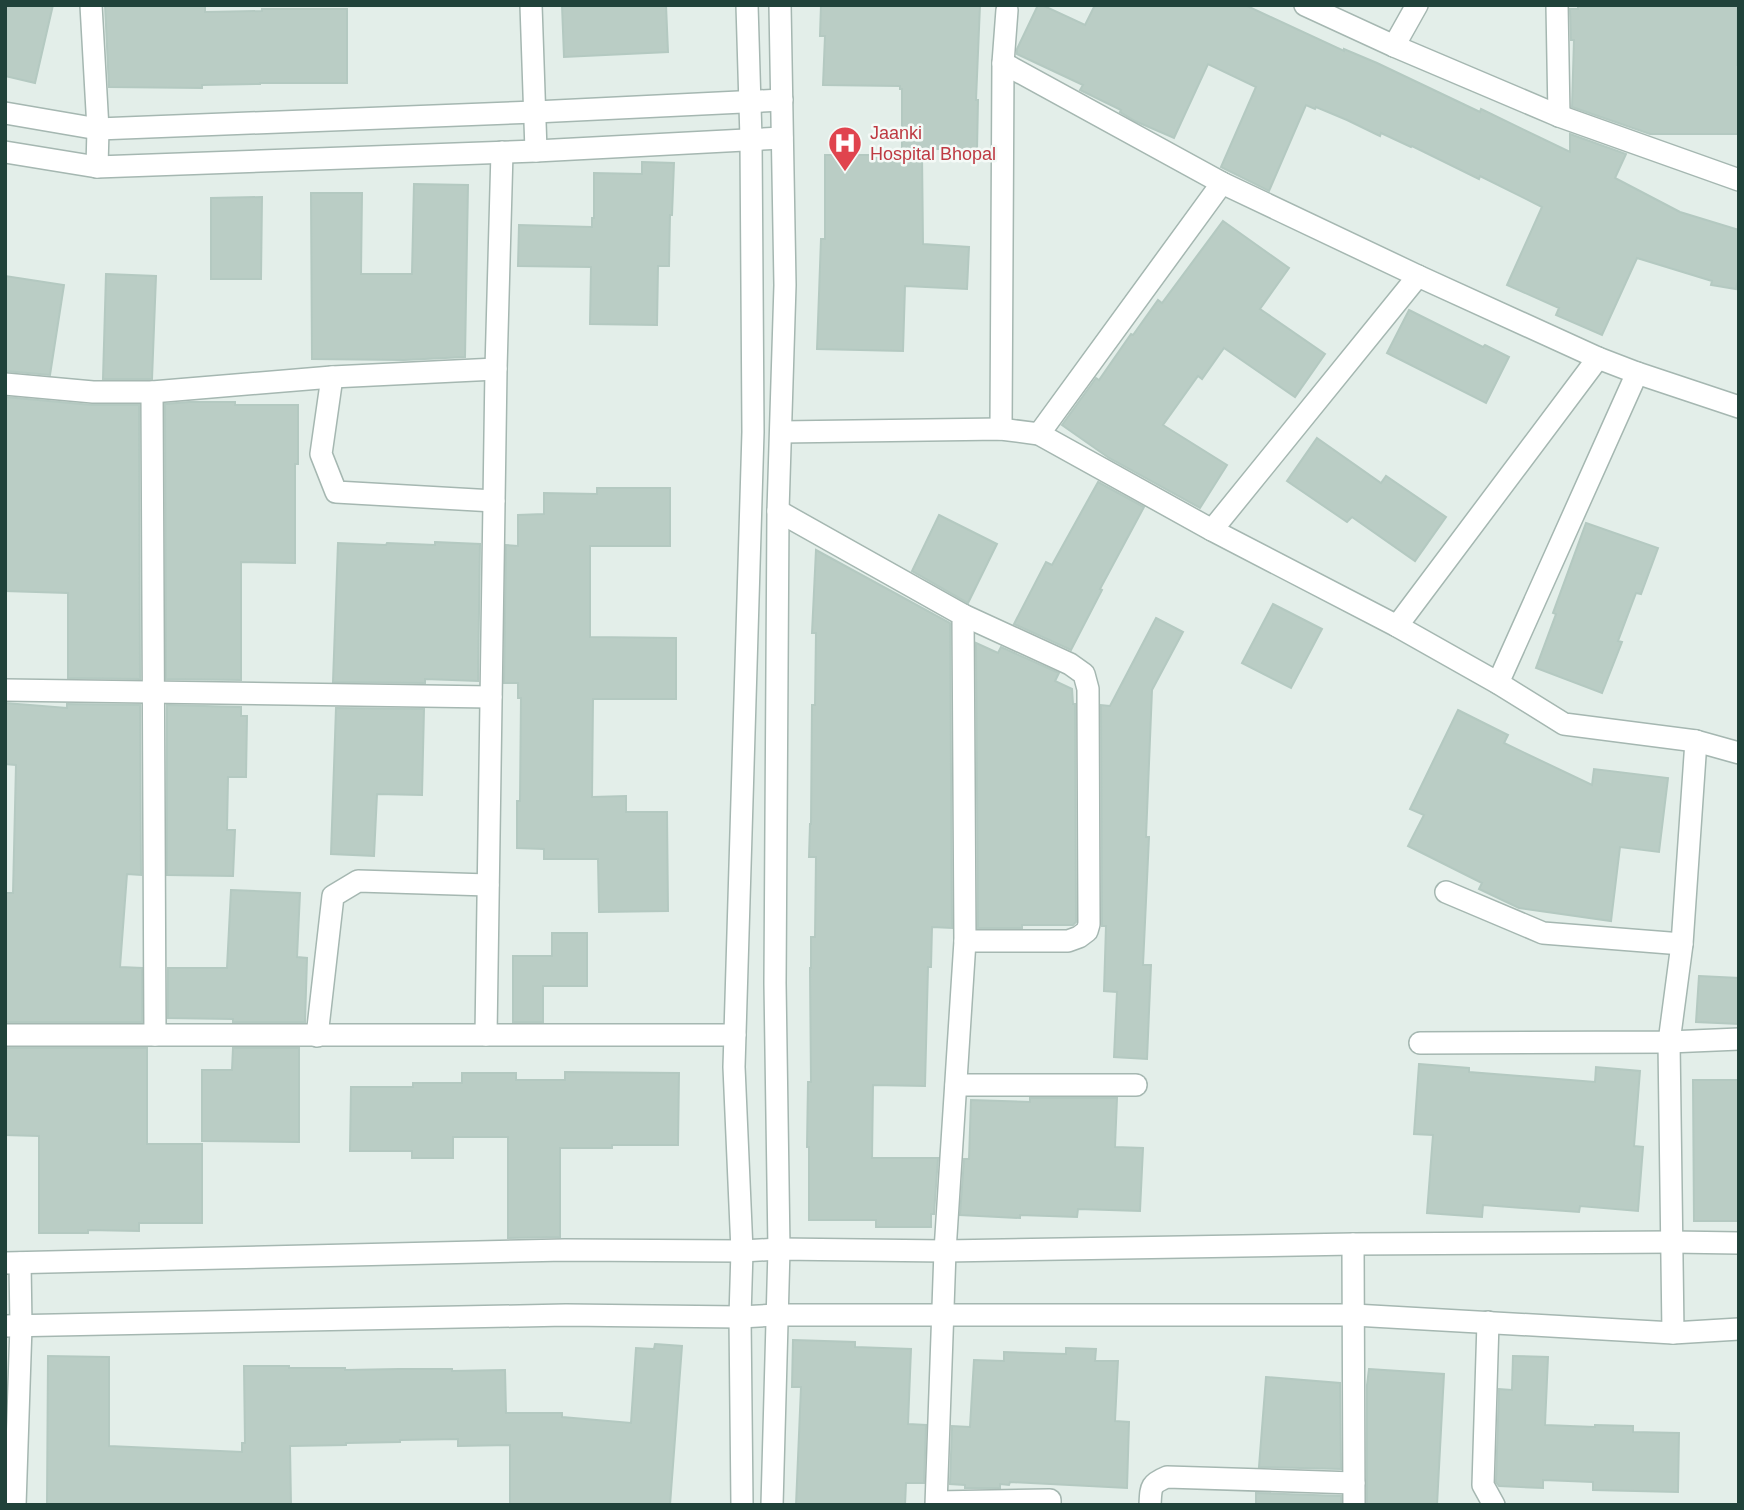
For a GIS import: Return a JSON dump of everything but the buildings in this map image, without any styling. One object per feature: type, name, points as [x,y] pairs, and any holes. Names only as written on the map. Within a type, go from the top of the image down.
[{"type":"street","points":[[91,5],[97,167]]},
{"type":"street","points":[[531,5],[536,151]]},
{"type":"street","points":[[742,1505],[742,1251],[735,1035],[753,432],[751,139],[747,5]]},
{"type":"street","points":[[772,1505],[779,1249],[775,983],[778,511],[785,285],[780,5]]},
{"type":"street","points":[[1305,5],[1394,47],[1559,116],[1739,180]]},
{"type":"street","points":[[1394,47],[1417,5]]},
{"type":"street","points":[[1557,5],[1559,116]]},
{"type":"street","points":[[1001,429],[1003,63],[1007,10]]},
{"type":"street","points":[[1003,63],[1222,183],[1418,276],[1598,358],[1739,407]]},
{"type":"street","points":[[5,113],[97,129],[782,100]]},
{"type":"street","points":[[5,152],[97,167],[536,151],[782,138]]},
{"type":"street","points":[[486,1035],[502,152]]},
{"type":"street","points":[[1038,434],[1222,183]]},
{"type":"street","points":[[1212,530],[1418,276]]},
{"type":"street","points":[[1397,626],[1598,358]]},
{"type":"street","points":[[5,384],[93,392],[152,392],[332,377],[496,369]]},
{"type":"street","points":[[1498,683],[1637,373]]},
{"type":"street","points":[[332,377],[321,454],[336,492],[494,501]]},
{"type":"street","points":[[152,392],[155,1035]]},
{"type":"street","points":[[781,432],[1001,429],[1038,434],[1212,530],[1397,626],[1564,724],[1696,741],[1739,753]]},
{"type":"street","points":[[778,511],[964,615],[1070,664],[1084,674],[1088,689],[1087,931],[1069,941],[965,942]]},
{"type":"street","points":[[964,615],[965,942],[945,1251],[936,1504],[1050,1500],[1050,1505]]},
{"type":"street","points":[[5,690],[491,696]]},
{"type":"street","points":[[1673,1332],[1670,1042],[1682,944],[1696,741]]},
{"type":"street","points":[[317,1035],[333,895],[358,881],[488,885]]},
{"type":"street","points":[[1446,892],[1543,933],[1682,944]]},
{"type":"street","points":[[5,1035],[735,1035]]},
{"type":"street","points":[[1420,1043],[1670,1042],[1739,1039]]},
{"type":"street","points":[[956,1085],[1136,1085]]},
{"type":"street","points":[[15,1505],[13,1263],[565,1250],[945,1251],[1353,1244],[1739,1243]]},
{"type":"street","points":[[1353,1244],[1354,1505]]},
{"type":"street","points":[[13,1326],[566,1315],[1354,1315],[1673,1332],[1739,1329]]},
{"type":"street","points":[[1488,1322],[1483,1485],[1494,1505]]},
{"type":"street","points":[[1150,1505],[1151,1489],[1155,1482],[1167,1477],[1354,1483]]},
{"type":"place","name":"Jaanki Hospital Bhopal","points":[[845,173]]}]
